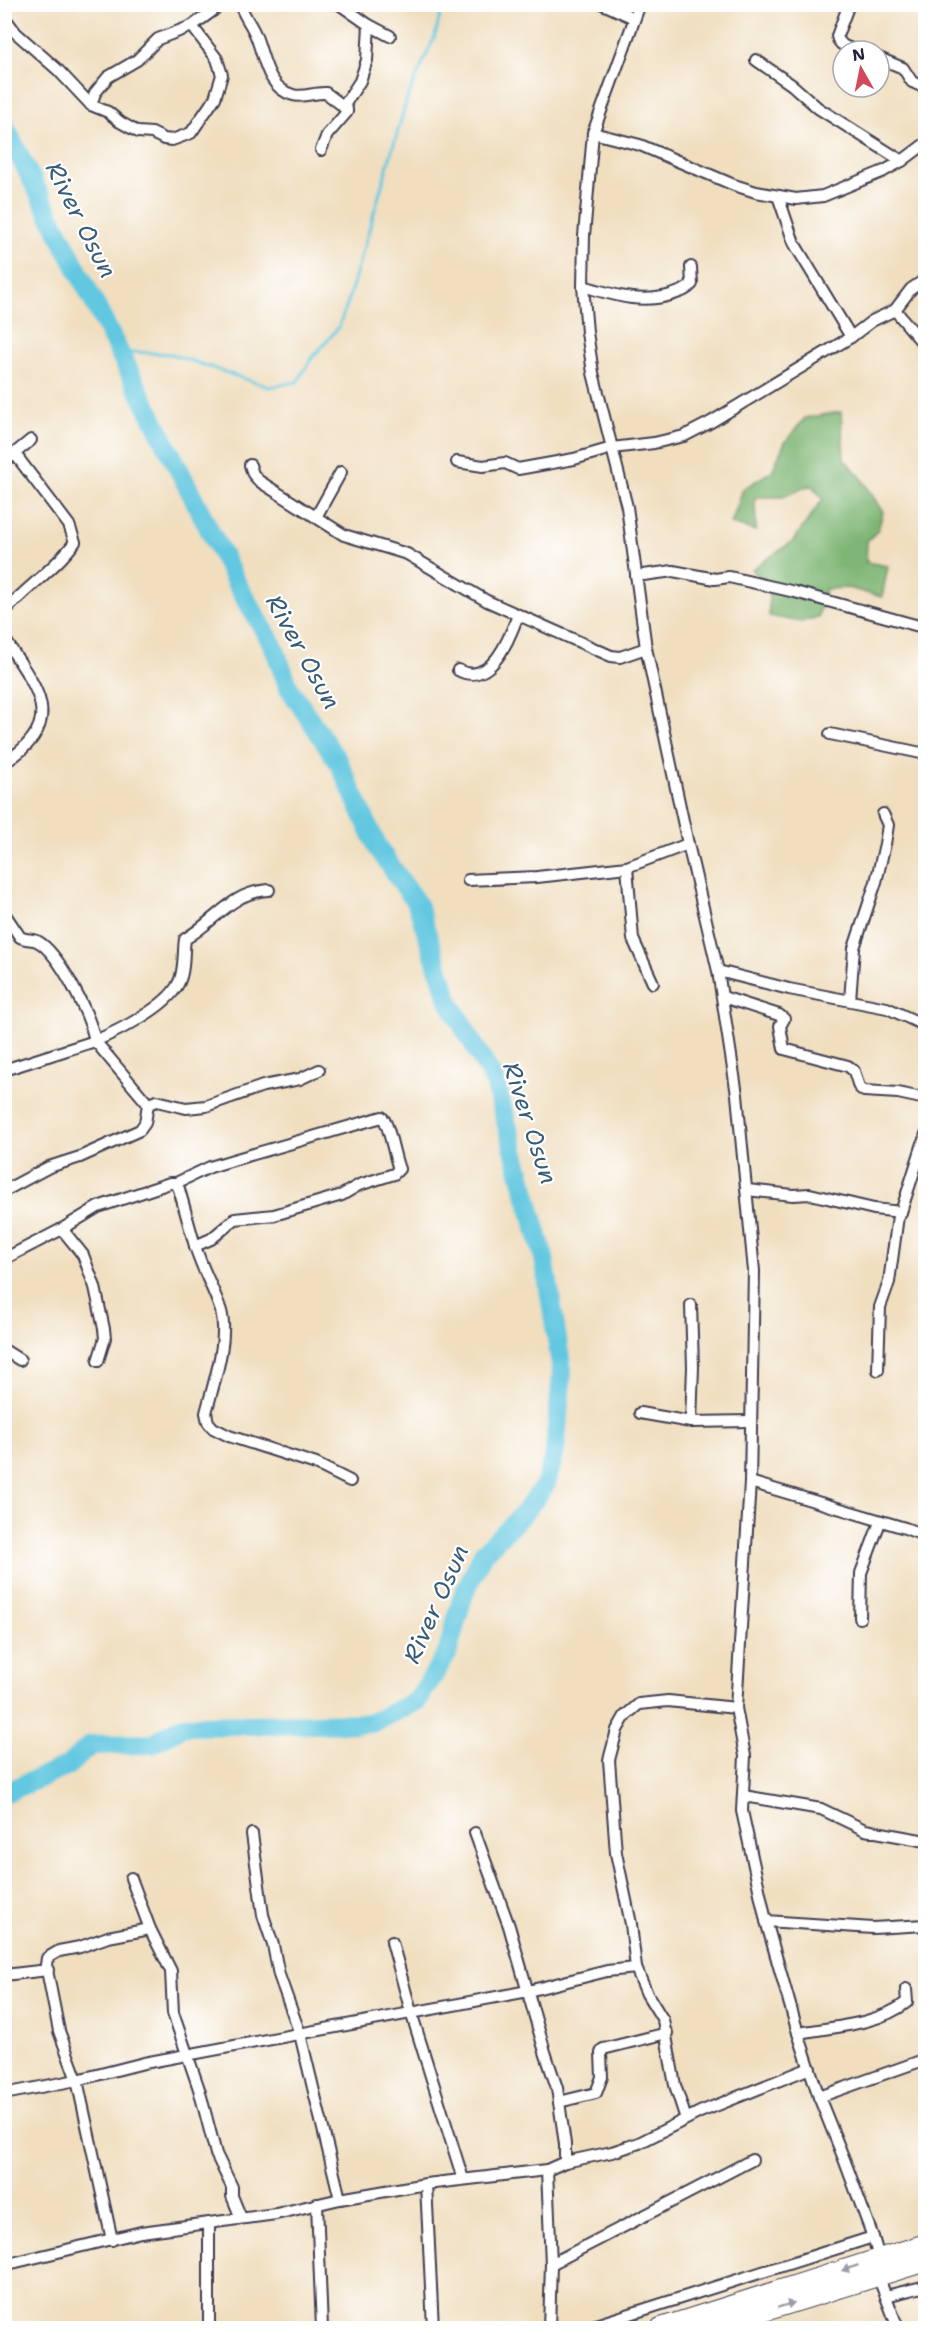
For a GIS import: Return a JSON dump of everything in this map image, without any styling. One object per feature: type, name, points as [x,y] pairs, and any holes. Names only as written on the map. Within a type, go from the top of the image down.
[{"type":"highway","points":[[710,2328],[878,2267],[926,2244]]},
{"type":"highway","points":[[661,2328],[878,2267],[926,2261]]},
{"type":"street","points":[[91,105],[94,93],[108,77],[137,60],[158,39],[192,26],[222,4]]},
{"type":"street","points":[[240,4],[255,34],[263,63],[272,79],[285,92],[299,96],[326,93],[347,109],[347,112],[327,135],[321,150]]},
{"type":"street","points":[[339,4],[369,25],[390,36]]},
{"type":"street","points":[[603,4],[634,18]]},
{"type":"street","points":[[640,4],[593,133],[584,236],[583,286],[593,373],[627,507],[646,648],[723,997],[747,1190],[753,1271],[750,1482],[736,1708],[745,1756],[742,1811],[766,1921],[798,2033],[819,2097],[873,2237],[878,2267],[898,2328]]},
{"type":"street","points":[[838,39],[849,4]]},
{"type":"street","points":[[4,17],[16,33],[58,70],[91,105],[108,112],[138,132],[152,133],[172,140],[191,133],[215,98],[222,75],[217,59],[192,26]]},
{"type":"street","points":[[344,107],[360,81],[367,60],[369,25]]},
{"type":"street","points":[[756,60],[792,85],[818,108],[902,161]]},
{"type":"street","points":[[891,64],[903,69],[912,82],[924,87],[926,92]]},
{"type":"street","points":[[593,133],[640,146],[734,185],[796,199],[823,196],[902,161],[926,143]]},
{"type":"street","points":[[778,196],[794,243],[850,338]]},
{"type":"street","points":[[583,286],[625,298],[643,300],[655,298],[689,288],[692,284],[691,267]]},
{"type":"street","points":[[457,462],[483,466],[505,463],[518,470],[574,459],[612,448],[684,436],[850,338],[873,321],[895,310],[911,289],[926,279]]},
{"type":"street","points":[[895,310],[926,347]]},
{"type":"street","points":[[4,462],[31,440]]},
{"type":"street","points":[[4,612],[19,596],[46,574],[75,542],[69,525],[15,454]]},
{"type":"street","points":[[250,465],[259,481],[344,536],[407,554],[487,601],[611,656],[620,657],[646,648]]},
{"type":"street","points":[[316,517],[341,472]]},
{"type":"street","points":[[636,576],[673,571],[715,579],[729,578],[795,592],[926,628]]},
{"type":"street","points":[[458,670],[465,674],[474,674],[493,664],[512,632],[518,615]]},
{"type":"street","points":[[4,638],[40,695],[42,714],[40,725],[27,746],[4,763]]},
{"type":"street","points":[[831,734],[926,754]]},
{"type":"street","points":[[850,1000],[854,948],[876,882],[885,844],[888,825],[883,814]]},
{"type":"street","points":[[468,880],[537,877],[627,867],[688,844]]},
{"type":"street","points":[[627,867],[633,939],[653,983]]},
{"type":"street","points":[[4,1070],[95,1041],[127,1026],[150,1011],[172,993],[178,984],[185,939],[203,928],[231,902],[244,894],[269,890]]},
{"type":"street","points":[[4,913],[20,938],[36,940],[46,948],[64,970],[92,1025],[95,1041],[148,1104],[145,1123],[140,1130],[80,1157],[48,1167],[4,1191]]},
{"type":"street","points":[[718,971],[789,989],[887,1008],[926,1026]]},
{"type":"street","points":[[723,997],[778,1015],[784,1019],[780,1026],[784,1049],[848,1066],[854,1071],[859,1087],[864,1091],[898,1093],[926,1100]]},
{"type":"street","points":[[148,1104],[157,1101],[186,1108],[206,1106],[269,1084],[300,1080],[319,1070]]},
{"type":"street","points":[[4,1259],[62,1229],[98,1207],[147,1189],[176,1184],[210,1167],[366,1120],[382,1117],[387,1121],[398,1172],[359,1185],[342,1195],[274,1215],[235,1220],[212,1239],[195,1246]]},
{"type":"street","points":[[878,1370],[880,1307],[889,1282],[898,1216],[926,1134]]},
{"type":"street","points":[[176,1184],[200,1263],[218,1302],[223,1324],[219,1357],[206,1413],[208,1422],[213,1428],[229,1436],[316,1464],[350,1481]]},
{"type":"street","points":[[747,1190],[793,1195],[810,1194],[874,1209],[901,1212]]},
{"type":"street","points":[[62,1229],[83,1255],[95,1287],[105,1338],[98,1361]]},
{"type":"street","points":[[690,1422],[693,1367],[692,1305]]},
{"type":"street","points":[[4,1350],[20,1360]]},
{"type":"street","points":[[640,1413],[690,1422],[751,1421]]},
{"type":"street","points":[[750,1482],[926,1536]]},
{"type":"street","points":[[860,1618],[861,1573],[880,1522]]},
{"type":"street","points":[[686,2119],[675,2085],[663,2020],[647,1994],[636,1968],[631,1923],[616,1853],[609,1760],[617,1730],[625,1716],[639,1704],[668,1701],[736,1708]]},
{"type":"street","points":[[744,1796],[821,1809],[865,1830],[926,1841]]},
{"type":"street","points":[[475,1833],[509,1926],[515,1954],[558,2088],[565,2162]]},
{"type":"street","points":[[252,1834],[263,1915],[273,1945],[279,1975],[300,2034],[340,2199]]},
{"type":"street","points":[[131,1878],[150,1929],[171,1971],[173,2013],[189,2055],[216,2154],[232,2187],[232,2196],[241,2218]]},
{"type":"street","points":[[766,1921],[873,1928],[926,1925]]},
{"type":"street","points":[[112,2240],[77,2080],[59,2031],[46,1965],[47,1958],[59,1951],[80,1947],[125,1932],[150,1929]]},
{"type":"street","points":[[392,1941],[411,2012],[463,2179]]},
{"type":"street","points":[[607,1971],[624,1963],[633,1951]]},
{"type":"street","points":[[4,2094],[77,2080],[144,2063],[528,1991],[607,1971],[636,1968]]},
{"type":"street","points":[[4,1975],[48,1970]]},
{"type":"street","points":[[798,2033],[851,2025],[897,2010],[907,2002],[906,1989]]},
{"type":"street","points":[[559,2102],[596,2093],[602,2077],[601,2053],[603,2049],[667,2033]]},
{"type":"street","points":[[819,2097],[926,2059]]},
{"type":"street","points":[[4,2265],[141,2232],[276,2214],[340,2199],[426,2184],[547,2170],[565,2162],[612,2152],[639,2143],[686,2119],[810,2068]]},
{"type":"street","points":[[551,2264],[752,2160]]},
{"type":"street","points":[[547,2170],[551,2264],[549,2328]]},
{"type":"street","points":[[426,2184],[433,2328]]},
{"type":"street","points":[[317,2204],[321,2328]]},
{"type":"street","points":[[209,2224],[209,2328]]},
{"type":"street","points":[[586,2328],[873,2237]]},
{"type":"street","points":[[886,2296],[926,2286]]},
{"type":"green space","points":[[841,412],[844,459],[860,476],[883,512],[878,530],[867,541],[866,562],[888,566],[882,597],[848,588],[825,589],[818,617],[801,622],[769,616],[769,587],[752,569],[793,541],[823,499],[811,485],[783,497],[755,497],[756,531],[731,524],[743,489],[772,471],[785,442],[805,418]]},
{"type":"waterway","points":[[121,355],[135,352],[171,354],[269,387],[297,382],[312,358],[338,328],[347,305],[408,96],[435,36],[443,4]]},
{"type":"waterway","name":"River Osun","points":[[4,125],[238,586],[273,645],[289,688],[339,763],[378,848],[417,904],[450,1003],[495,1082],[544,1258],[562,1371],[555,1451],[546,1484],[522,1515],[483,1553],[463,1596],[447,1654],[417,1701],[371,1723],[183,1726],[152,1744],[91,1745],[66,1767],[4,1793]]}]
